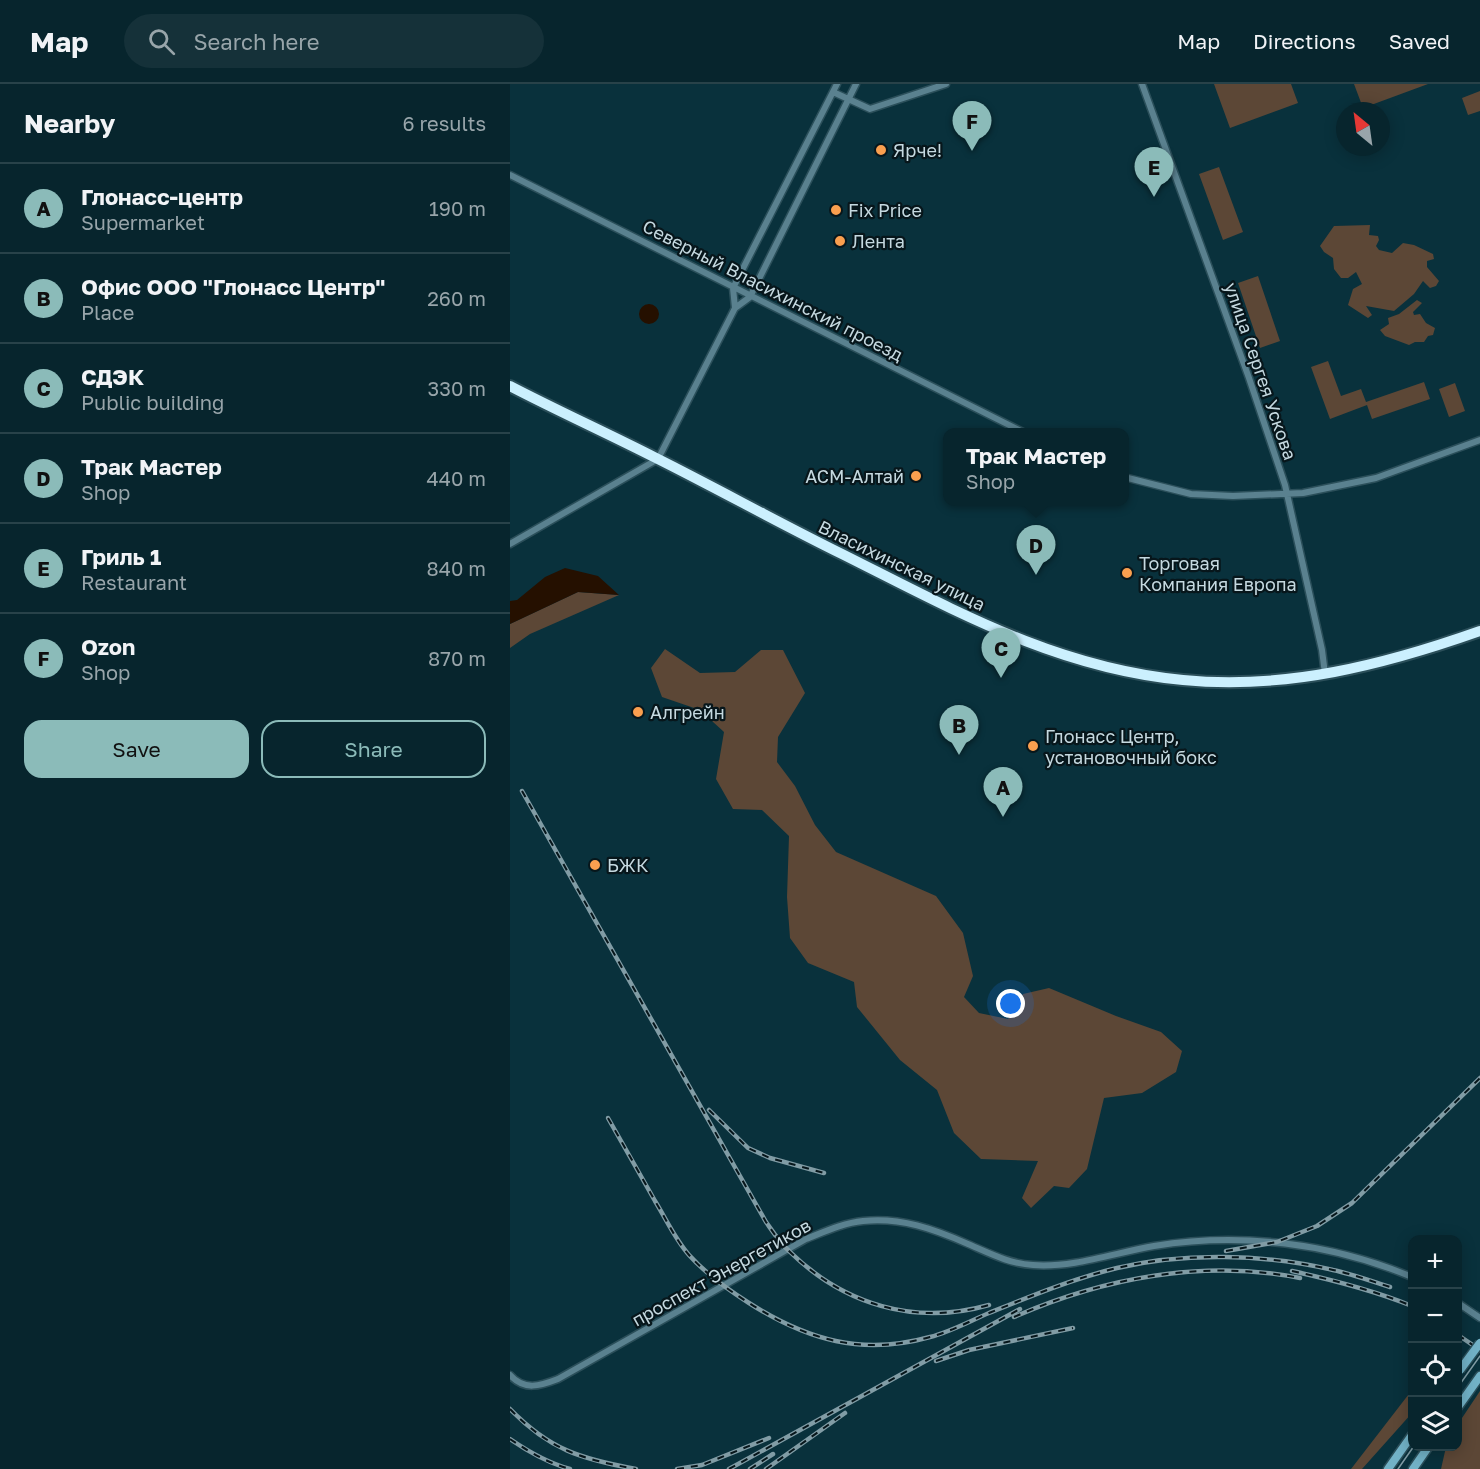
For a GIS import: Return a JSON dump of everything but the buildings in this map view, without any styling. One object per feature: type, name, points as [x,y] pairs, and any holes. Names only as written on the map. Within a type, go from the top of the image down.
[{"type":"highway","name":"Власихинская улица","points":[[510,386],[968,617],[1011,637],[1092,664],[1182,680],[1274,681],[1326,675],[1390,661],[1480,631]]},
{"type":"main road","points":[[1462,1368],[1480,1343]]},
{"type":"main road","points":[[1462,1401],[1478,1378]]},
{"type":"main road","points":[[1388,1469],[1408,1442]]},
{"type":"main road","points":[[1413,1469],[1426,1451]]},
{"type":"street","points":[[735,308],[733,288],[837,84]]},
{"type":"street","points":[[510,544],[658,459],[735,308],[750,297],[856,84]]},
{"type":"street","points":[[833,92],[866,108],[877,108],[946,84]]},
{"type":"street","name":"улица Сергея Ускова","points":[[1142,84],[1249,378],[1288,494],[1326,675]]},
{"type":"street","name":"Северный Власихинский проезд","points":[[510,175],[1015,428]]},
{"type":"street","points":[[1129,478],[1191,494],[1233,496],[1325,490],[1376,478],[1480,440]]},
{"type":"street","name":"проспект Энергетиков","points":[[510,1375],[515,1381],[526,1386],[540,1386],[558,1380],[806,1239],[839,1226],[861,1221],[917,1224],[991,1255],[1033,1265],[1073,1263],[1185,1242],[1246,1240],[1277,1242],[1326,1251],[1380,1264],[1408,1275]]},
{"type":"street","points":[[1462,1306],[1480,1317]]},
{"type":"shaded area","points":[[1214,84],[1291,84],[1298,103],[1230,128]]},
{"type":"shaded area","points":[[1354,84],[1428,84],[1379,102],[1361,102]]},
{"type":"shaded area","points":[[1480,91],[1480,111],[1468,115],[1462,98]]},
{"type":"shaded area","points":[[1219,167],[1243,232],[1223,240],[1199,174]]},
{"type":"shaded area","points":[[1370,225],[1369,235],[1378,236],[1376,246],[1379,250],[1392,253],[1403,243],[1414,245],[1433,254],[1434,259],[1427,261],[1427,267],[1439,281],[1436,286],[1430,288],[1423,281],[1414,294],[1394,311],[1366,306],[1372,315],[1368,318],[1348,305],[1353,289],[1362,284],[1356,272],[1348,278],[1341,278],[1334,269],[1333,258],[1320,246],[1334,226]]},
{"type":"shaded area","points":[[1258,276],[1280,341],[1260,348],[1238,283]]},
{"type":"shaded area","points":[[1417,300],[1422,303],[1413,312],[1414,315],[1420,314],[1426,323],[1435,328],[1433,335],[1428,336],[1424,342],[1409,345],[1385,336],[1380,330],[1389,324],[1388,318],[1399,314]]},
{"type":"shaded area","points":[[649,304],[656,307],[659,314],[656,321],[649,324],[642,321],[639,314],[642,307]]},
{"type":"shaded area","points":[[1328,361],[1341,396],[1361,389],[1366,402],[1424,382],[1430,399],[1372,419],[1367,405],[1330,419],[1311,367]]},
{"type":"shaded area","points":[[1455,383],[1465,411],[1449,417],[1439,389]]},
{"type":"shaded area","points":[[565,568],[598,576],[619,595],[578,592],[510,624],[510,601],[517,600],[545,577]]},
{"type":"shaded area","points":[[578,592],[619,595],[530,634],[510,648],[510,624]]},
{"type":"shaded area","points":[[665,649],[700,673],[735,672],[761,650],[783,650],[805,693],[778,737],[777,762],[795,786],[815,825],[836,852],[936,896],[963,933],[973,976],[964,997],[979,1013],[1008,1019],[1023,994],[1049,988],[1161,1032],[1182,1051],[1176,1072],[1142,1093],[1104,1098],[1087,1169],[1069,1188],[1054,1186],[1031,1208],[1022,1198],[1038,1161],[981,1159],[954,1133],[937,1090],[900,1060],[857,1007],[854,982],[808,963],[790,938],[787,897],[789,836],[762,810],[733,809],[716,779],[724,732],[700,710],[662,697],[651,668]]},
{"type":"shaded area","points":[[1480,1391],[1480,1469],[1441,1469],[1445,1451],[1462,1451],[1462,1418]]},
{"type":"shaded area","points":[[1408,1395],[1408,1417],[1362,1469],[1351,1469]]},
{"type":"tram line","points":[[1462,1381],[1480,1356]]},
{"type":"tram line","points":[[1398,1469],[1411,1451]]},
{"type":"railway","points":[[522,791],[766,1222],[789,1251],[810,1270],[833,1285],[882,1306],[934,1313],[961,1311],[989,1305]]},
{"type":"railway","points":[[1226,1251],[1277,1242],[1317,1226],[1352,1203],[1480,1078]]},
{"type":"railway","points":[[709,1110],[748,1148],[770,1158],[824,1173]]},
{"type":"railway","points":[[608,1118],[675,1236],[696,1262],[725,1287],[771,1316],[792,1327],[836,1341],[881,1345],[905,1343],[930,1337],[1084,1277],[1117,1268],[1170,1259],[1225,1257],[1280,1261],[1340,1272],[1390,1287]]},
{"type":"railway","points":[[1014,1317],[1083,1292],[1154,1276],[1227,1271],[1300,1278]]},
{"type":"railway","points":[[1292,1271],[1353,1286],[1408,1304]]},
{"type":"railway","points":[[729,1469],[1020,1309]]},
{"type":"railway","points":[[936,1361],[969,1350],[1073,1328]]},
{"type":"railway","points":[[1462,1338],[1480,1350]]},
{"type":"railway","points":[[510,1409],[539,1434],[567,1451],[636,1469]]},
{"type":"railway","points":[[766,1469],[845,1413]]},
{"type":"railway","points":[[677,1469],[702,1465],[769,1438]]},
{"type":"railway","points":[[510,1439],[539,1457],[570,1469]]},
{"type":"railway","points":[[750,1469],[773,1454]]},
{"type":"place","name":"Ярче!","points":[[881,150]]},
{"type":"place","name":"Ozon","points":[[972,151]]},
{"type":"place","name":"Гриль 1","points":[[1154,197]]},
{"type":"place","name":"Fix Price","points":[[836,210]]},
{"type":"place","name":"Лента","points":[[840,241]]},
{"type":"place","name":"АСМ-Алтай","points":[[916,476]]},
{"type":"place","name":"Торговая Компания Европа","points":[[1127,573]]},
{"type":"place","name":"Трак Мастер","points":[[1036,575]]},
{"type":"place","name":"СДЭК","points":[[1001,678]]},
{"type":"place","name":"Алгрейн","points":[[638,712]]},
{"type":"place","name":"Глонасс Центр, установочный бокс","points":[[1033,746]]},
{"type":"place","name":"Офис ООО \"Глонасс Центр\"","points":[[959,755]]},
{"type":"place","name":"Глонасс-центр","points":[[1003,817]]},
{"type":"place","name":"БЖК","points":[[595,865]]}]
